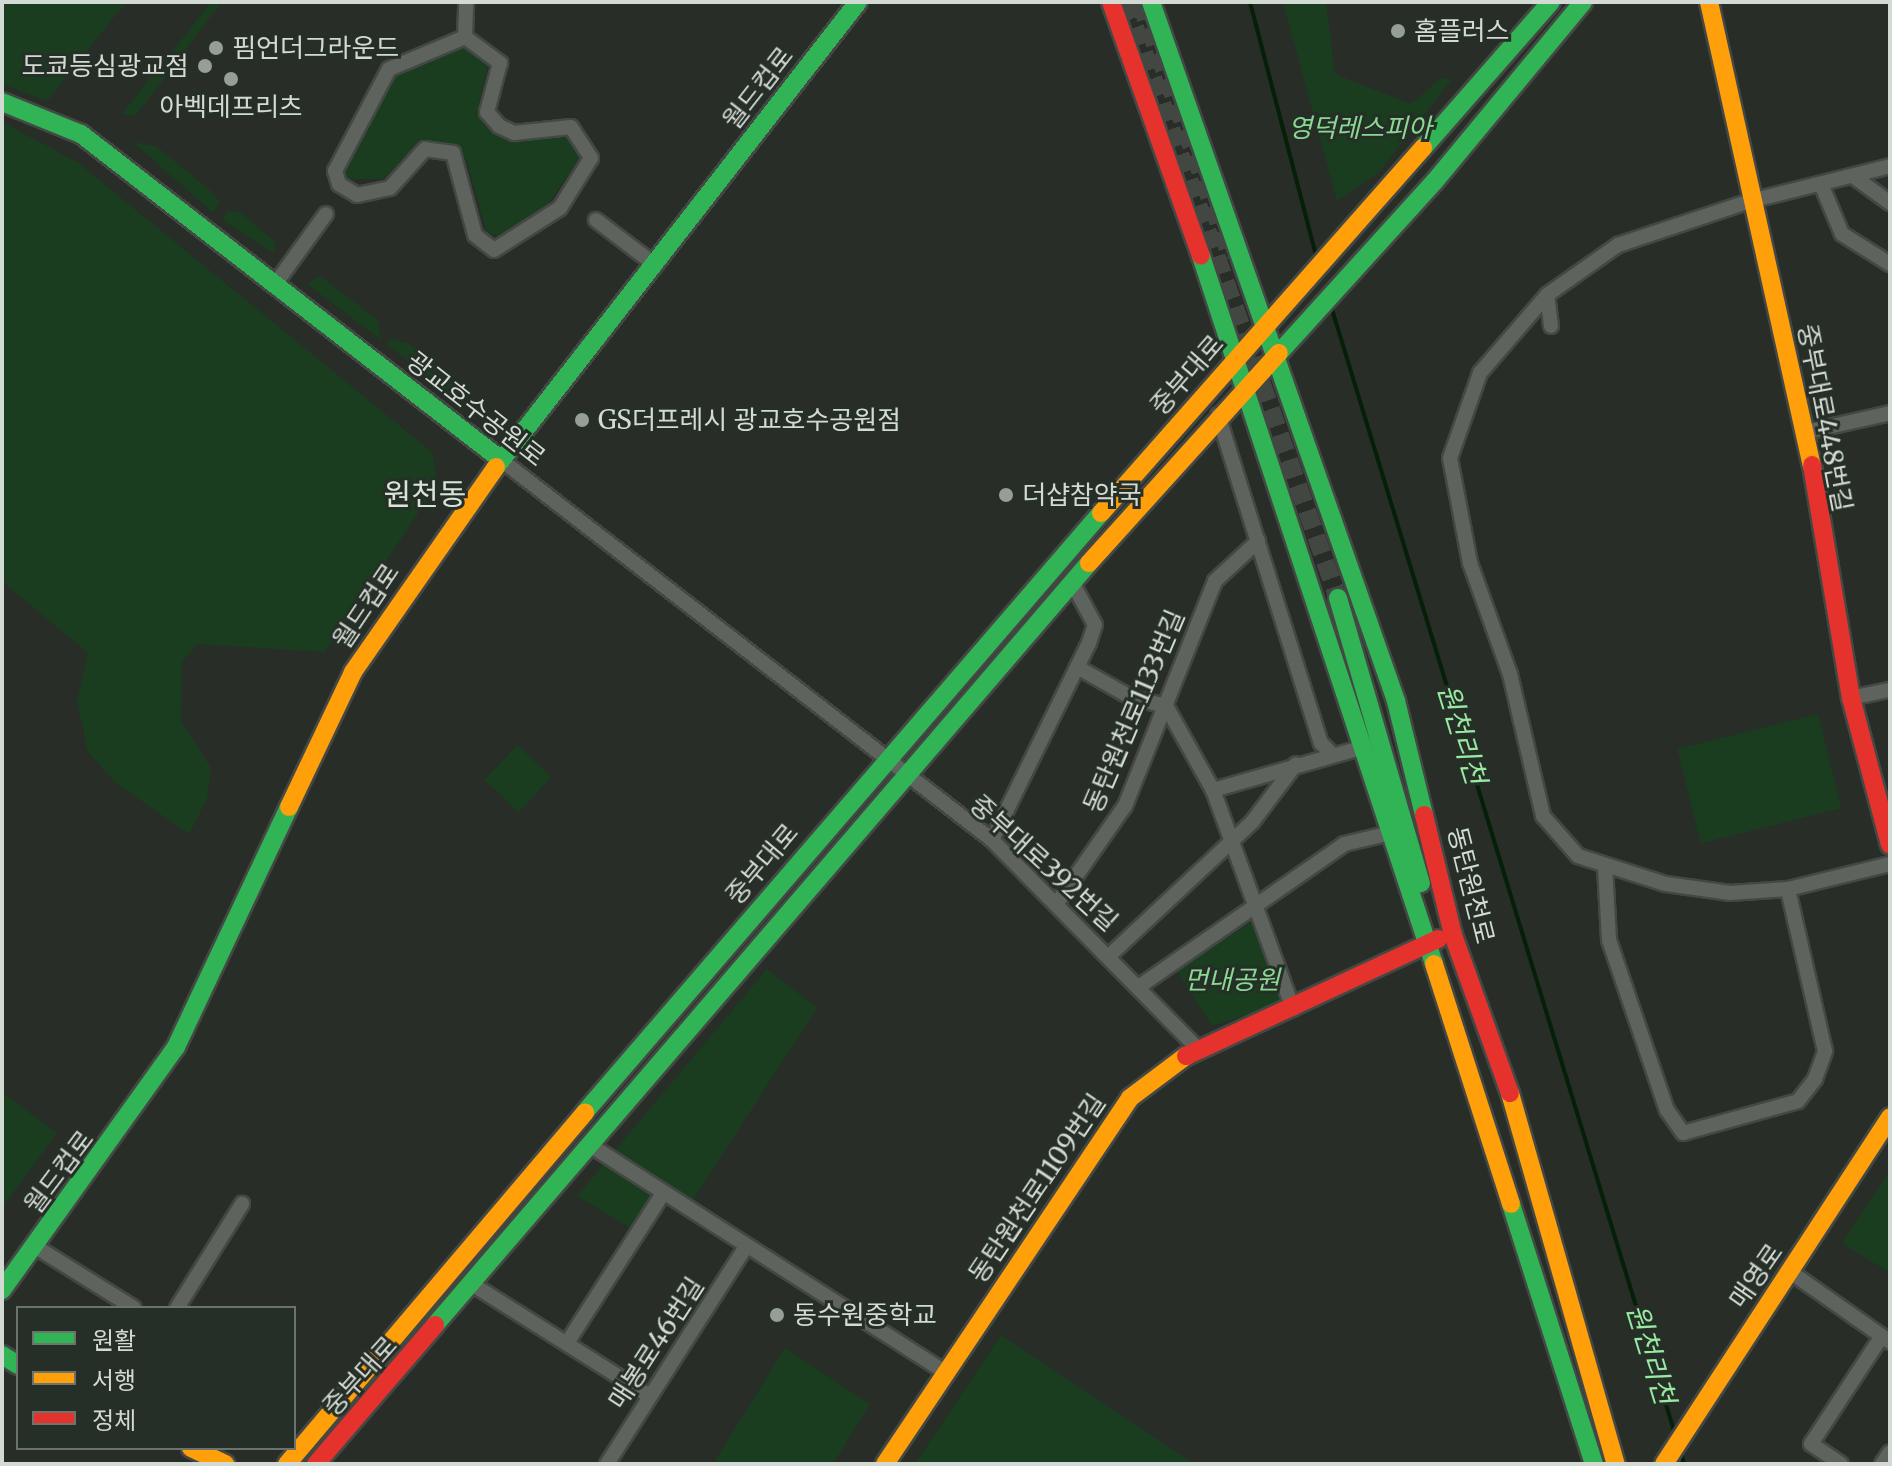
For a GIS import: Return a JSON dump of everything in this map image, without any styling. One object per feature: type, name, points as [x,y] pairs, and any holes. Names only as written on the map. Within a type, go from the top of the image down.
[{"type":"main road","name":"월드컵로","points":[[2,1290],[36,1247],[176,1047],[353,672],[500,459],[858,2]]},
{"type":"main road","name":"동탄원천로","points":[[1111,2],[1367,746],[1594,1464]]},
{"type":"main road","name":"동탄원천로","points":[[1151,2],[1268,321],[1396,701],[1453,935],[1521,1125],[1616,1464]]},
{"type":"main road","name":"중부대로","points":[[287,1464],[884,759],[1551,2]]},
{"type":"main road","name":"중부대로","points":[[316,1464],[475,1286],[1218,414],[1358,265],[1583,2]]},
{"type":"main road","points":[[1694,2],[1711,24]]},
{"type":"main road","name":"중부대로448번길","points":[[1710,2],[1711,24],[1750,201],[1806,432],[1851,698],[1890,845]]},
{"type":"main road","name":"광교호수공원로","points":[[2,102],[81,134],[500,459]]},
{"type":"main road","points":[[1429,942],[1418,858],[1344,595],[1453,935]]},
{"type":"main road","name":"동탄원천로1109번길","points":[[885,1464],[1130,1098],[1197,1048],[1293,1009],[1429,942],[1453,935]]},
{"type":"main road","name":"매영로","points":[[1664,1464],[1699,1401],[1792,1273],[1890,1117]]},
{"type":"main road","points":[[324,1419],[342,1435]]},
{"type":"main road","points":[[195,1450],[226,1464]]},
{"type":"street","points":[[465,37],[466,2]]},
{"type":"street","points":[[465,37],[500,63],[487,112],[499,126],[514,133],[571,127],[591,158],[560,208],[494,250],[475,235],[453,153],[425,149],[390,188],[357,195],[339,184],[335,171],[389,69],[465,37]]},
{"type":"street","points":[[1890,166],[1750,201],[1618,245],[1547,295],[1480,373],[1450,458],[1470,563],[1510,674],[1543,816],[1578,856],[1605,866],[1730,893],[1788,889],[1890,864]]},
{"type":"street","points":[[1853,176],[1890,203]]},
{"type":"street","points":[[1821,184],[1842,234],[1890,264]]},
{"type":"street","points":[[276,283],[326,214]]},
{"type":"street","points":[[596,220],[654,264]]},
{"type":"street","points":[[1547,295],[1551,326]]},
{"type":"street","points":[[1806,432],[1890,413]]},
{"type":"street","points":[[1218,414],[1321,743],[1331,753]]},
{"type":"street","name":"광교호수공원로","points":[[500,459],[908,777]]},
{"type":"street","name":"동탄원천로1133번길","points":[[1057,903],[1125,806],[1215,581],[1258,541]]},
{"type":"street","points":[[992,840],[1095,625],[1073,584]]},
{"type":"street","points":[[1077,667],[1132,698],[1166,706],[1213,790],[1293,1009]]},
{"type":"street","points":[[1851,698],[1890,690]]},
{"type":"street","points":[[1213,790],[1331,753],[1367,746]]},
{"type":"street","name":"중부대로392번길","points":[[1110,955],[1232,842],[1296,764]]},
{"type":"street","name":"중부대로392번길","points":[[908,777],[992,840],[1110,955],[1197,1048]]},
{"type":"street","points":[[1140,986],[1344,844],[1395,832]]},
{"type":"street","points":[[1605,866],[1609,940],[1667,1110],[1683,1133],[1798,1101],[1815,1079],[1825,1051],[1788,889]]},
{"type":"street","points":[[593,1147],[662,1195],[945,1372]]},
{"type":"street","points":[[567,1343],[662,1195]]},
{"type":"street","points":[[178,1306],[242,1204]]},
{"type":"street","points":[[36,1247],[131,1306]]},
{"type":"street","name":"매봉로46번길","points":[[607,1464],[745,1248]]},
{"type":"street","points":[[1792,1273],[1886,1339],[1811,1444],[1841,1464]]},
{"type":"street","points":[[475,1286],[650,1396]]},
{"type":"street","points":[[1882,1464],[1890,1452]]},
{"type":"green space","points":[[2,2],[126,2],[47,101],[2,84]]},
{"type":"green space","points":[[211,2],[222,2],[178,59],[170,54]]},
{"type":"green space","name":"영덕레스피아","points":[[1283,2],[1326,2],[1335,74],[1411,104],[1441,78],[1452,79],[1379,172],[1337,201]]},
{"type":"green space","points":[[464,43],[489,60],[478,108],[485,126],[514,138],[566,136],[582,155],[548,204],[504,237],[487,233],[466,158],[450,143],[418,142],[384,179],[345,179],[342,165],[393,74]]},
{"type":"green space","points":[[163,61],[173,68],[135,116],[122,114]]},
{"type":"green space","points":[[2,122],[77,162],[433,453],[437,485],[325,652],[197,644],[182,662],[181,721],[211,768],[207,799],[189,834],[116,783],[88,752],[77,701],[88,653],[2,581]]},
{"type":"green space","points":[[133,142],[156,146],[211,191],[220,202],[213,213]]},
{"type":"green space","points":[[228,211],[240,212],[276,243],[274,253],[222,220]]},
{"type":"green space","points":[[320,276],[378,320],[381,340],[307,284]]},
{"type":"green space","points":[[390,339],[410,344],[467,389],[474,401],[469,408],[386,344]]},
{"type":"green space","points":[[1818,714],[1841,808],[1701,843],[1677,749]]},
{"type":"green space","points":[[517,745],[551,777],[519,812],[484,780]]},
{"type":"green space","name":"먼내공원","points":[[1251,922],[1282,1004],[1212,1026],[1177,971]]},
{"type":"green space","points":[[767,969],[817,1008],[691,1203],[659,1185],[631,1228],[577,1196]]},
{"type":"green space","points":[[2,1092],[57,1133],[2,1208]]},
{"type":"green space","points":[[1890,1171],[1890,1273],[1842,1243]]},
{"type":"green space","points":[[1001,1335],[1194,1464],[915,1464]]},
{"type":"green space","points":[[785,1348],[870,1404],[833,1464],[713,1464]]},
{"type":"waterway","name":"원천리천","points":[[1250,2],[1316,255]]},
{"type":"waterway","name":"원천리천","points":[[1331,306],[1675,1434]]},
{"type":"waterway","name":"원천리천","points":[[1680,1450],[1684,1464]]},
{"type":"tunnel","points":[[1126,2],[1338,598]]},
{"type":"tunnel","points":[[1140,2],[1231,257]]},
{"type":"traffic: fast","points":[[496,467],[858,2]]},
{"type":"traffic: fast","points":[[1151,2],[1396,701],[1424,815]]},
{"type":"traffic: fast","points":[[1423,148],[1551,2]]},
{"type":"traffic: fast","points":[[1279,353],[1435,181],[1583,2]]},
{"type":"traffic: fast","points":[[2,102],[81,134],[500,459]]},
{"type":"traffic: fast","points":[[1201,256],[1434,964]]},
{"type":"traffic: fast","points":[[585,1112],[1101,513]]},
{"type":"traffic: fast","points":[[435,1325],[1089,563]]},
{"type":"traffic: fast","points":[[1338,598],[1421,883]]},
{"type":"traffic: fast","points":[[2,1290],[176,1047],[289,807]]},
{"type":"traffic: fast","points":[[1511,1204],[1594,1464]]},
{"type":"traffic: fast","points":[[2,1355],[16,1364]]},
{"type":"traffic: slow","points":[[1709,2],[1812,465]]},
{"type":"traffic: slow","points":[[1101,513],[1423,148]]},
{"type":"traffic: slow","points":[[1089,563],[1279,353]]},
{"type":"traffic: slow","points":[[289,807],[353,672],[496,467]]},
{"type":"traffic: slow","points":[[1434,964],[1511,1204]]},
{"type":"traffic: slow","points":[[885,1464],[1130,1098],[1186,1056]]},
{"type":"traffic: slow","points":[[1510,1093],[1616,1464]]},
{"type":"traffic: slow","points":[[287,1464],[585,1112]]},
{"type":"traffic: slow","points":[[1664,1464],[1890,1117]]},
{"type":"traffic: slow","points":[[195,1450],[226,1464]]},
{"type":"traffic: jam","points":[[1111,2],[1201,256]]},
{"type":"traffic: jam","points":[[1812,465],[1851,698],[1890,845]]},
{"type":"traffic: jam","points":[[1424,815],[1453,935],[1510,1093]]},
{"type":"traffic: jam","points":[[1186,1056],[1438,939]]},
{"type":"traffic: jam","points":[[316,1464],[435,1325]]},
{"type":"place","name":"홈플러스","points":[[1398,31]]},
{"type":"place","name":"핌언더그라운드","points":[[216,48]]},
{"type":"place","name":"도쿄등심광교점","points":[[205,66]]},
{"type":"place","name":"아벡데프리츠","points":[[231,79]]},
{"type":"place","name":"GS더프레시 광교호수공원점","points":[[582,420]]},
{"type":"place","name":"더샵참약국","points":[[1006,495]]},
{"type":"place","name":"동수원중학교","points":[[777,1315]]},
{"type":"district","name":"원천동","points":[[425,494]]}]
